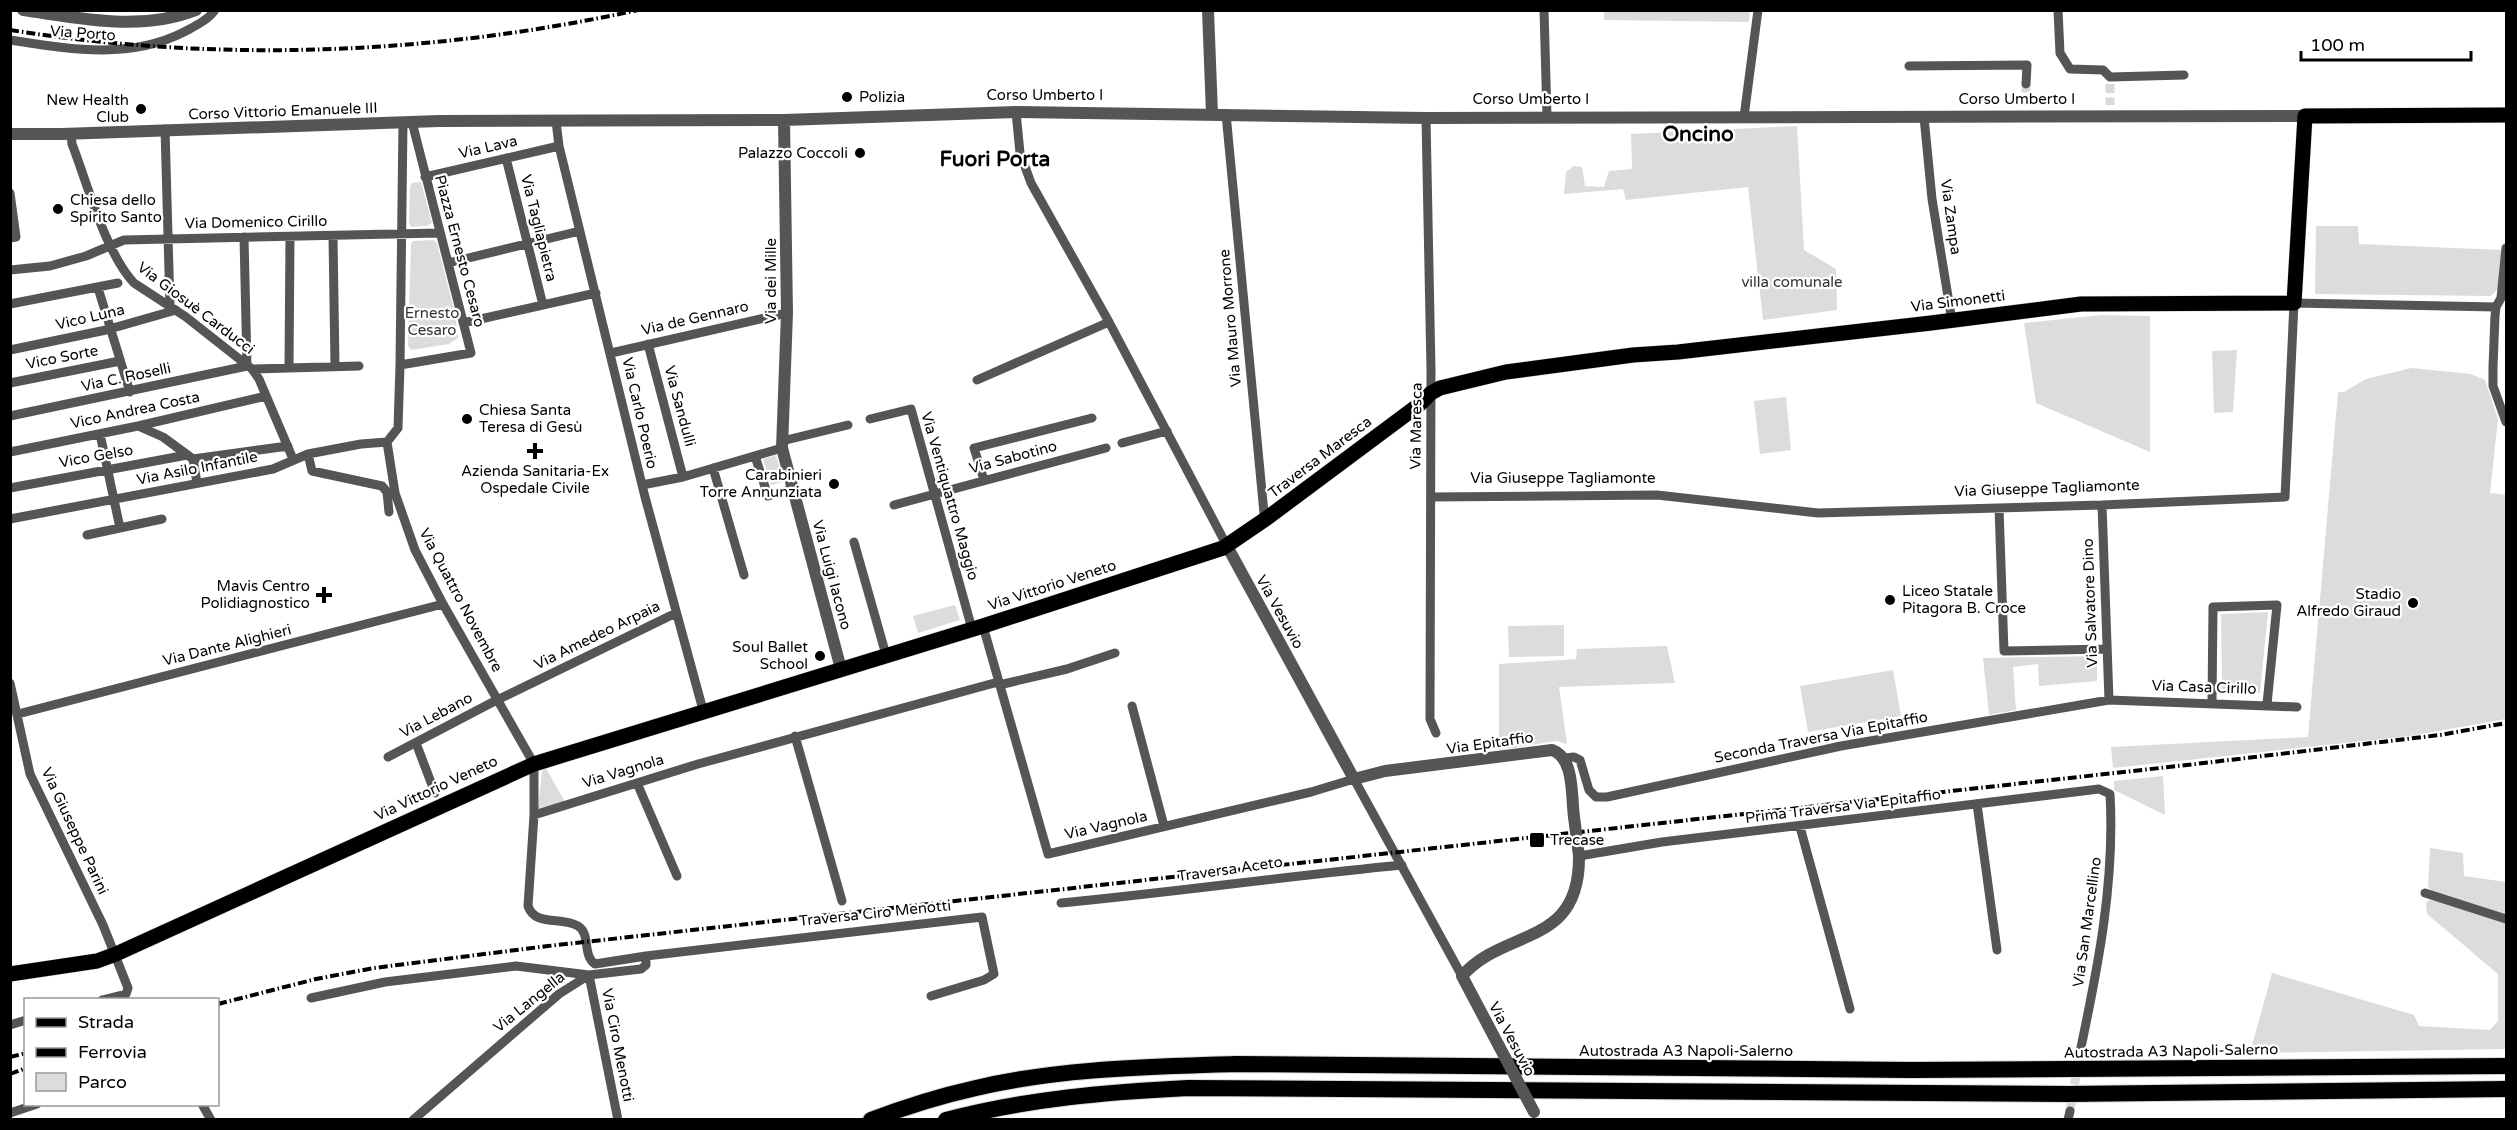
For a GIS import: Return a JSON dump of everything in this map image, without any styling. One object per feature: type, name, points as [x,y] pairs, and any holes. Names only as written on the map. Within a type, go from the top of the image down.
[{"type":"highway","name":"Autostrada A3 Napoli-Salerno","points":[[871,1119],[976,1088],[1059,1074],[1165,1066],[1235,1064],[1899,1070],[2506,1066]]},
{"type":"highway","points":[[946,1119],[1034,1100],[1082,1094],[1188,1088],[2033,1094],[2506,1089]]},
{"type":"main road","name":"Corso Umberto I","points":[[2305,116],[2506,115]]},
{"type":"main road","name":"Via Giuseppe Tagliamonte","points":[[2294,303],[2305,116]]},
{"type":"main road","name":"Via Simonetti","points":[[1431,393],[1440,388],[1506,372],[1633,355],[1952,321],[2080,304],[2294,303]]},
{"type":"main road","name":"Traversa Maresca","points":[[1227,546],[1267,519],[1420,404],[1431,393]]},
{"type":"main road","name":"Via Vittorio Veneto","points":[[10,974],[97,961],[116,954],[534,764],[703,710],[977,628],[1227,546]]},
{"type":"street","points":[[22,10],[130,23],[176,17],[196,10]]},
{"type":"street","name":"Via Porto","points":[[10,40],[114,51],[158,43],[181,34],[198,25],[215,10]]},
{"type":"street","points":[[1208,10],[1212,114]]},
{"type":"street","points":[[1544,10],[1547,117]]},
{"type":"street","points":[[1744,117],[1758,10]]},
{"type":"street","points":[[2058,10],[2060,53],[2070,69],[2103,70],[2110,80],[2184,75]]},
{"type":"street","points":[[176,17],[182,22],[181,34]]},
{"type":"street","points":[[1909,66],[2027,65],[2026,84]]},
{"type":"street","name":"Corso Umberto I","points":[[556,121],[784,120],[1016,112],[1426,118],[1924,117],[2026,111],[2305,116]]},
{"type":"street","name":"Via Vesuvio","points":[[1016,112],[1023,167],[1109,322],[1227,546],[1537,1116]]},
{"type":"street","name":"Via Mauro Morrone","points":[[1226,114],[1263,513],[1267,519]]},
{"type":"street","name":"Via Zampa","points":[[1924,117],[1932,199],[1952,321]]},
{"type":"street","name":"Via Maresca","points":[[1426,118],[1431,393],[1430,719],[1436,733]]},
{"type":"street","name":"Via dei Mille","points":[[784,120],[787,313],[782,445],[794,489]]},
{"type":"street","name":"Corso Vittorio Emanuele III","points":[[10,134],[71,134],[408,122],[556,121]]},
{"type":"street","name":"Via Carlo Poerio","points":[[556,121],[559,146],[642,485],[703,710]]},
{"type":"street","points":[[387,442],[398,428],[408,122]]},
{"type":"street","name":"Piazza Ernesto Cesaro","points":[[400,365],[471,353],[425,177],[408,122]]},
{"type":"street","points":[[165,129],[168,239],[173,309]]},
{"type":"street","name":"Via Giosuè Carducci","points":[[71,134],[110,246],[123,270],[134,283],[173,309],[249,368],[266,396],[293,459]]},
{"type":"street","name":"Via Lava","points":[[425,177],[559,146]]},
{"type":"street","name":"Via Tagliapietra","points":[[506,158],[543,305]]},
{"type":"street","points":[[10,193],[16,237],[10,238]]},
{"type":"street","points":[[448,263],[580,231]]},
{"type":"street","name":"Via Domenico Cirillo","points":[[10,270],[50,266],[86,256],[124,240],[440,233]]},
{"type":"street","points":[[333,236],[335,366]]},
{"type":"street","points":[[244,237],[249,368]]},
{"type":"street","points":[[289,368],[290,237]]},
{"type":"street","points":[[2506,248],[2501,298],[2496,307],[2493,386],[2506,422]]},
{"type":"street","points":[[10,304],[118,283]]},
{"type":"street","points":[[98,288],[130,392]]},
{"type":"street","points":[[464,323],[596,293]]},
{"type":"street","name":"Via Simonetti","points":[[2294,303],[2496,307]]},
{"type":"street","name":"Via Giuseppe Tagliamonte","points":[[1431,496],[1657,495],[1818,513],[2285,497],[2294,303]]},
{"type":"street","name":"Vico Luna","points":[[10,350],[110,329],[173,309]]},
{"type":"street","name":"Via de Gennaro","points":[[611,353],[787,313]]},
{"type":"street","points":[[977,380],[1109,322]]},
{"type":"street","name":"Via Sandulli","points":[[648,344],[683,477]]},
{"type":"street","name":"Vico Sorte","points":[[10,383],[120,361]]},
{"type":"street","name":"Via C. Roselli","points":[[10,416],[249,368],[359,366]]},
{"type":"street","name":"Vico Andrea Costa","points":[[10,452],[138,426],[266,396]]},
{"type":"street","name":"Via Ventiquattro Maggio","points":[[870,419],[911,409],[934,494],[977,628],[999,684]]},
{"type":"street","points":[[984,480],[974,448],[1092,418]]},
{"type":"street","points":[[642,485],[683,477],[848,425]]},
{"type":"street","points":[[138,426],[163,437],[190,457],[197,483]]},
{"type":"street","points":[[1122,443],[1167,430]]},
{"type":"street","points":[[100,434],[120,528]]},
{"type":"street","name":"Via Asilo Infantile","points":[[10,519],[273,469],[308,454],[360,444],[387,442]]},
{"type":"street","name":"Via Quattro Novembre","points":[[387,442],[395,493],[407,531],[443,604],[534,764]]},
{"type":"street","name":"Vico Gelso","points":[[10,488],[107,469],[288,446]]},
{"type":"street","name":"Via Sabotino","points":[[894,505],[1106,448]]},
{"type":"street","points":[[308,454],[312,471],[382,486],[387,492],[389,512]]},
{"type":"street","points":[[755,456],[768,496],[794,489]]},
{"type":"street","points":[[713,468],[744,575]]},
{"type":"street","name":"Via Luigi Iacono","points":[[794,489],[841,669]]},
{"type":"street","name":"Via Salvatore Dino","points":[[2102,505],[2109,700]]},
{"type":"street","points":[[1999,508],[2004,651],[2107,649]]},
{"type":"street","points":[[87,535],[162,519]]},
{"type":"street","points":[[854,542],[886,655]]},
{"type":"street","name":"Via Dante Alighieri","points":[[18,714],[443,604]]},
{"type":"street","points":[[2212,702],[2213,607],[2277,605],[2267,704]]},
{"type":"street","name":"Via Amedeo Arpaia","points":[[498,700],[676,613]]},
{"type":"street","name":"Via Vagnola","points":[[534,815],[795,736],[1067,669],[1115,653]]},
{"type":"street","name":"Via Giuseppe Parini","points":[[10,683],[30,774],[116,954],[128,992],[106,998]]},
{"type":"street","name":"Via Vagnola","points":[[999,684],[1048,854],[1311,792],[1354,779]]},
{"type":"street","name":"Via Lebano","points":[[388,757],[498,700]]},
{"type":"street","name":"Via Casa Cirillo","points":[[2109,700],[2267,704],[2297,707]]},
{"type":"street","name":"Seconda Traversa Via Epitaffio","points":[[1565,758],[1574,757],[1580,760],[1590,790],[1596,797],[1607,797],[1841,746],[2109,700]]},
{"type":"street","points":[[1132,706],[1164,826]]},
{"type":"street","points":[[795,736],[842,901]]},
{"type":"street","points":[[417,743],[435,793]]},
{"type":"street","name":"Via Epitaffio","points":[[1354,779],[1385,771],[1545,750],[1559,753],[1565,758]]},
{"type":"street","points":[[1462,975],[1476,962],[1546,928],[1571,901],[1579,874],[1579,856],[1565,758]]},
{"type":"street","points":[[534,764],[534,815],[528,906],[530,913],[536,917],[572,923],[579,927],[584,934],[590,960],[594,964],[646,956]]},
{"type":"street","points":[[637,783],[678,876]]},
{"type":"street","name":"Prima Traversa Via Epitaffio","points":[[1579,856],[1662,842],[1800,827],[2085,789],[2099,789],[2110,794]]},
{"type":"street","name":"Via San Marcellino","points":[[2080,1052],[2106,906],[2113,839],[2110,794]]},
{"type":"street","points":[[1977,804],[1997,950]]},
{"type":"street","points":[[1800,827],[1850,1009]]},
{"type":"street","name":"Traversa Aceto","points":[[1061,903],[1402,865]]},
{"type":"street","points":[[2425,893],[2506,919]]},
{"type":"street","name":"Traversa Ciro Menotti","points":[[646,956],[982,917],[994,974],[984,980],[931,996]]},
{"type":"street","name":"Via Ciro Menotti","points":[[618,1119],[589,975],[640,969],[646,965],[646,956]]},
{"type":"street","name":"Via Langella","points":[[311,998],[385,982],[516,966],[589,975]]},
{"type":"street","name":"Via Langella","points":[[413,1119],[559,994],[589,975]]},
{"type":"street","points":[[10,1113],[32,1106]]},
{"type":"street","points":[[203,1106],[211,1119]]},
{"type":"green space","points":[[1604,10],[1750,11],[1749,22],[1604,20]]},
{"type":"green space","name":"villa comunale","points":[[1797,126],[1804,250],[1836,269],[1837,310],[1763,320],[1748,187],[1626,200],[1623,189],[1564,194],[1566,172],[1574,166],[1582,167],[1585,186],[1604,187],[1609,171],[1632,169],[1631,134]]},
{"type":"green space","points":[[421,182],[432,223],[427,226],[411,227],[409,222],[410,187],[412,183]]},
{"type":"green space","points":[[2316,226],[2358,226],[2359,244],[2502,250],[2499,288],[2491,296],[2315,294]]},
{"type":"green space","name":"Ernesto Cesaro","points":[[433,240],[437,243],[455,313],[458,338],[449,344],[411,350],[408,346],[411,244],[413,241]]},
{"type":"green space","points":[[2101,315],[2150,316],[2150,452],[2036,403],[2024,323]]},
{"type":"green space","points":[[2237,350],[2233,412],[2214,413],[2212,351]]},
{"type":"green space","name":"Stadio Alfredo Giraud","points":[[2411,368],[2471,374],[2485,380],[2498,419],[2490,493],[2506,495],[2506,719],[2410,736],[2113,768],[2111,747],[2308,737],[2338,392],[2344,392],[2366,379]]},
{"type":"green space","points":[[1786,397],[1791,450],[1760,454],[1754,401]]},
{"type":"green space","points":[[776,455],[784,482],[771,485],[763,459]]},
{"type":"green space","points":[[955,605],[960,620],[918,633],[913,616]]},
{"type":"green space","points":[[2268,612],[2260,693],[2222,694],[2221,614]]},
{"type":"green space","points":[[1564,625],[1564,656],[1509,657],[1508,626]]},
{"type":"green space","points":[[1667,646],[1675,683],[1559,687],[1567,744],[1556,741],[1499,750],[1499,664],[1576,659],[1577,649]]},
{"type":"green space","points":[[2097,656],[2097,681],[2039,686],[2038,664],[2013,667],[2016,710],[1989,715],[1983,658]]},
{"type":"green space","points":[[1893,670],[1901,716],[1808,732],[1800,686]]},
{"type":"green space","points":[[546,768],[565,802],[538,808],[542,771]]},
{"type":"green space","points":[[2163,776],[2165,815],[2114,790],[2114,781]]},
{"type":"green space","points":[[2430,848],[2463,853],[2464,876],[2506,882],[2506,915],[2434,893],[2428,887]]},
{"type":"green space","points":[[2429,900],[2506,923],[2506,1049],[2250,1053],[2272,973],[2414,1015],[2419,1026],[2490,1030],[2498,1021],[2498,974],[2427,914],[2426,903]]},
{"type":"tunnel","points":[[2026,84],[2026,106]]},
{"type":"tunnel","points":[[2110,84],[2110,105]]},
{"type":"tunnel","points":[[2070,1111],[2080,1052]]},
{"type":"railway","points":[[10,30],[167,47],[246,50],[325,49],[404,45],[483,37],[638,10]]},
{"type":"railway","points":[[219,1004],[316,979],[374,968],[548,946],[2187,765],[2440,735],[2506,723]]},
{"type":"railway","points":[[10,1057],[24,1054]]},
{"type":"railway","points":[[10,1074],[24,1069]]},
{"type":"place","name":"Polizia","points":[[847,97]]},
{"type":"place","name":"New Health Club","points":[[141,109]]},
{"type":"place","name":"Palazzo Coccoli","points":[[860,153]]},
{"type":"place","name":"Chiesa dello Spirito Santo","points":[[58,209]]},
{"type":"place","name":"Chiesa Santa Teresa di Gesù","points":[[467,419]]},
{"type":"place","name":"Azienda Sanitaria-Ex Ospedale Civile","points":[[535,451]]},
{"type":"place","name":"Carabinieri Torre Annunziata","points":[[834,484]]},
{"type":"place","name":"Mavis Centro Polidiagnostico","points":[[324,595]]},
{"type":"place","name":"Liceo Statale Pitagora B. Croce","points":[[1890,600]]},
{"type":"place","name":"Stadio Alfredo Giraud","points":[[2413,603]]},
{"type":"place","name":"Soul Ballet School","points":[[820,656]]},
{"type":"place","name":"Trecase","points":[[1537,840]]},
{"type":"district","name":"Oncino","points":[[1698,134]]},
{"type":"district","name":"Fuori Porta","points":[[995,159]]}]
